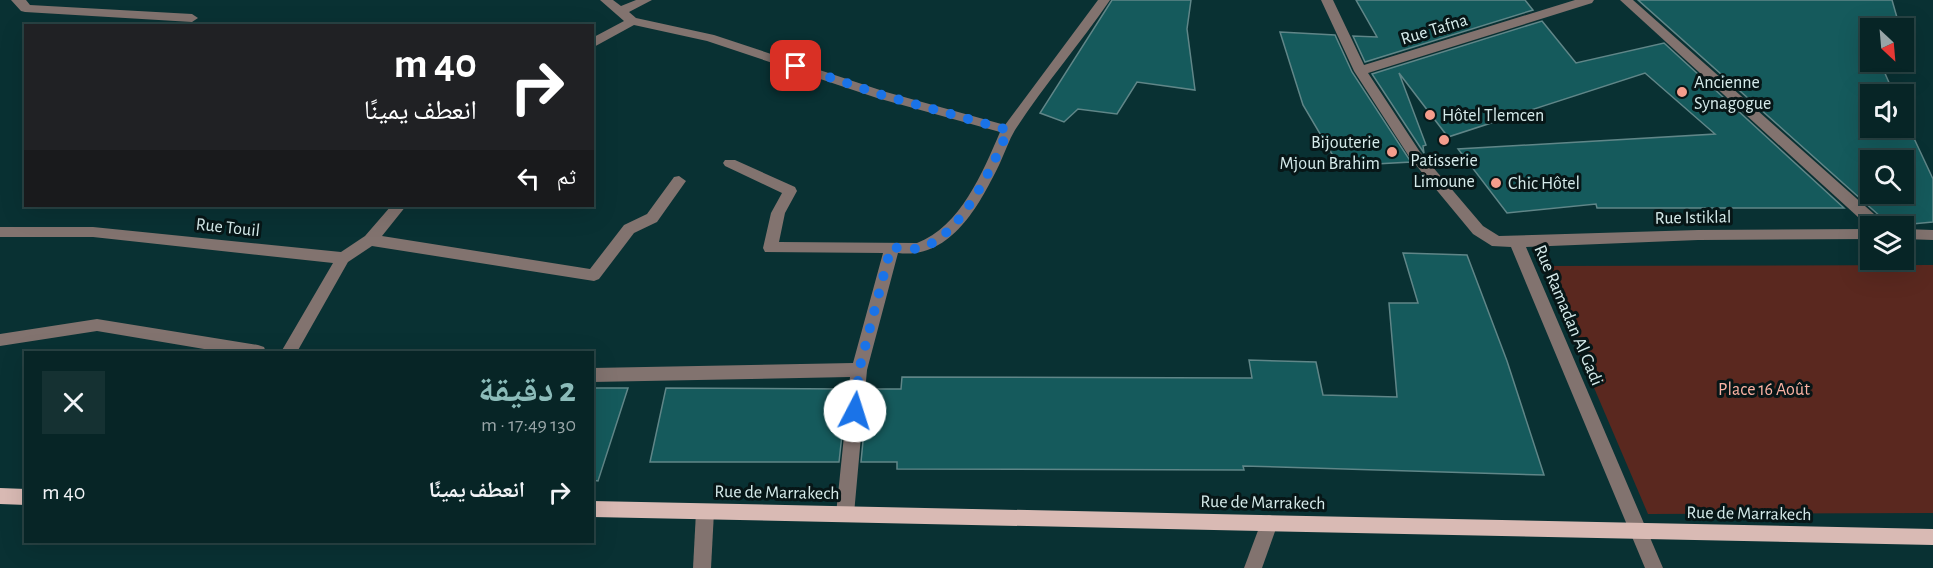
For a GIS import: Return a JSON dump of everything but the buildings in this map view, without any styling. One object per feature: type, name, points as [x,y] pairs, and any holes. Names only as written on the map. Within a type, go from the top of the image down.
[{"type":"main road","points":[[0,496],[24,497]]},
{"type":"main road","name":"Rue de Marrakech","points":[[594,509],[1933,537]]},
{"type":"street","points":[[17,0],[25,8],[192,18]]},
{"type":"street","points":[[606,0],[632,21],[710,38],[882,95],[1008,130]]},
{"type":"street","points":[[621,12],[646,0]]},
{"type":"street","points":[[730,163],[790,191],[778,213],[770,248],[917,248],[927,245],[936,241],[954,226],[997,157],[1008,130],[1104,0]]},
{"type":"street","name":"Rue Ramadan Al Gadi","points":[[1327,0],[1360,71],[1414,155],[1478,230],[1497,242],[1517,243],[1654,568]]},
{"type":"street","name":"Rue Tafna","points":[[1360,71],[1588,0]]},
{"type":"street","points":[[1626,0],[1867,216]]},
{"type":"street","points":[[594,43],[632,21]]},
{"type":"street","points":[[370,240],[594,275],[629,229],[652,218],[679,181]]},
{"type":"street","points":[[290,351],[343,258],[370,240],[398,207]]},
{"type":"street","name":"Rue Touil","points":[[0,232],[93,232],[343,258]]},
{"type":"street","name":"Rue Istiklal","points":[[1517,243],[1698,236],[1860,234]]},
{"type":"street","points":[[1914,234],[1933,234]]},
{"type":"street","points":[[845,514],[859,370],[891,247]]},
{"type":"street","points":[[0,340],[97,325],[252,351]]},
{"type":"street","points":[[594,375],[859,370]]},
{"type":"street","points":[[702,568],[705,512]]},
{"type":"street","points":[[1253,568],[1269,523]]},
{"type":"green space","name":"Place 16 Août","points":[[1860,265],[1860,270],[1914,270],[1914,265],[1933,265],[1933,513],[1648,514],[1542,266]]},
{"type":"place","name":"Ancienne Synagogue","points":[[1682,92]]},
{"type":"place","name":"Hôtel Tlemcen","points":[[1430,115]]},
{"type":"place","name":"Patisserie Limoune","points":[[1444,140]]},
{"type":"place","name":"Bijouterie Mjoun Brahim","points":[[1392,152]]},
{"type":"place","name":"Chic Hôtel","points":[[1496,183]]},
{"type":"route","points":[[796,66],[882,95],[1008,130],[997,157],[954,226],[936,241],[927,245],[917,248],[891,247],[859,370],[855,411]]}]
